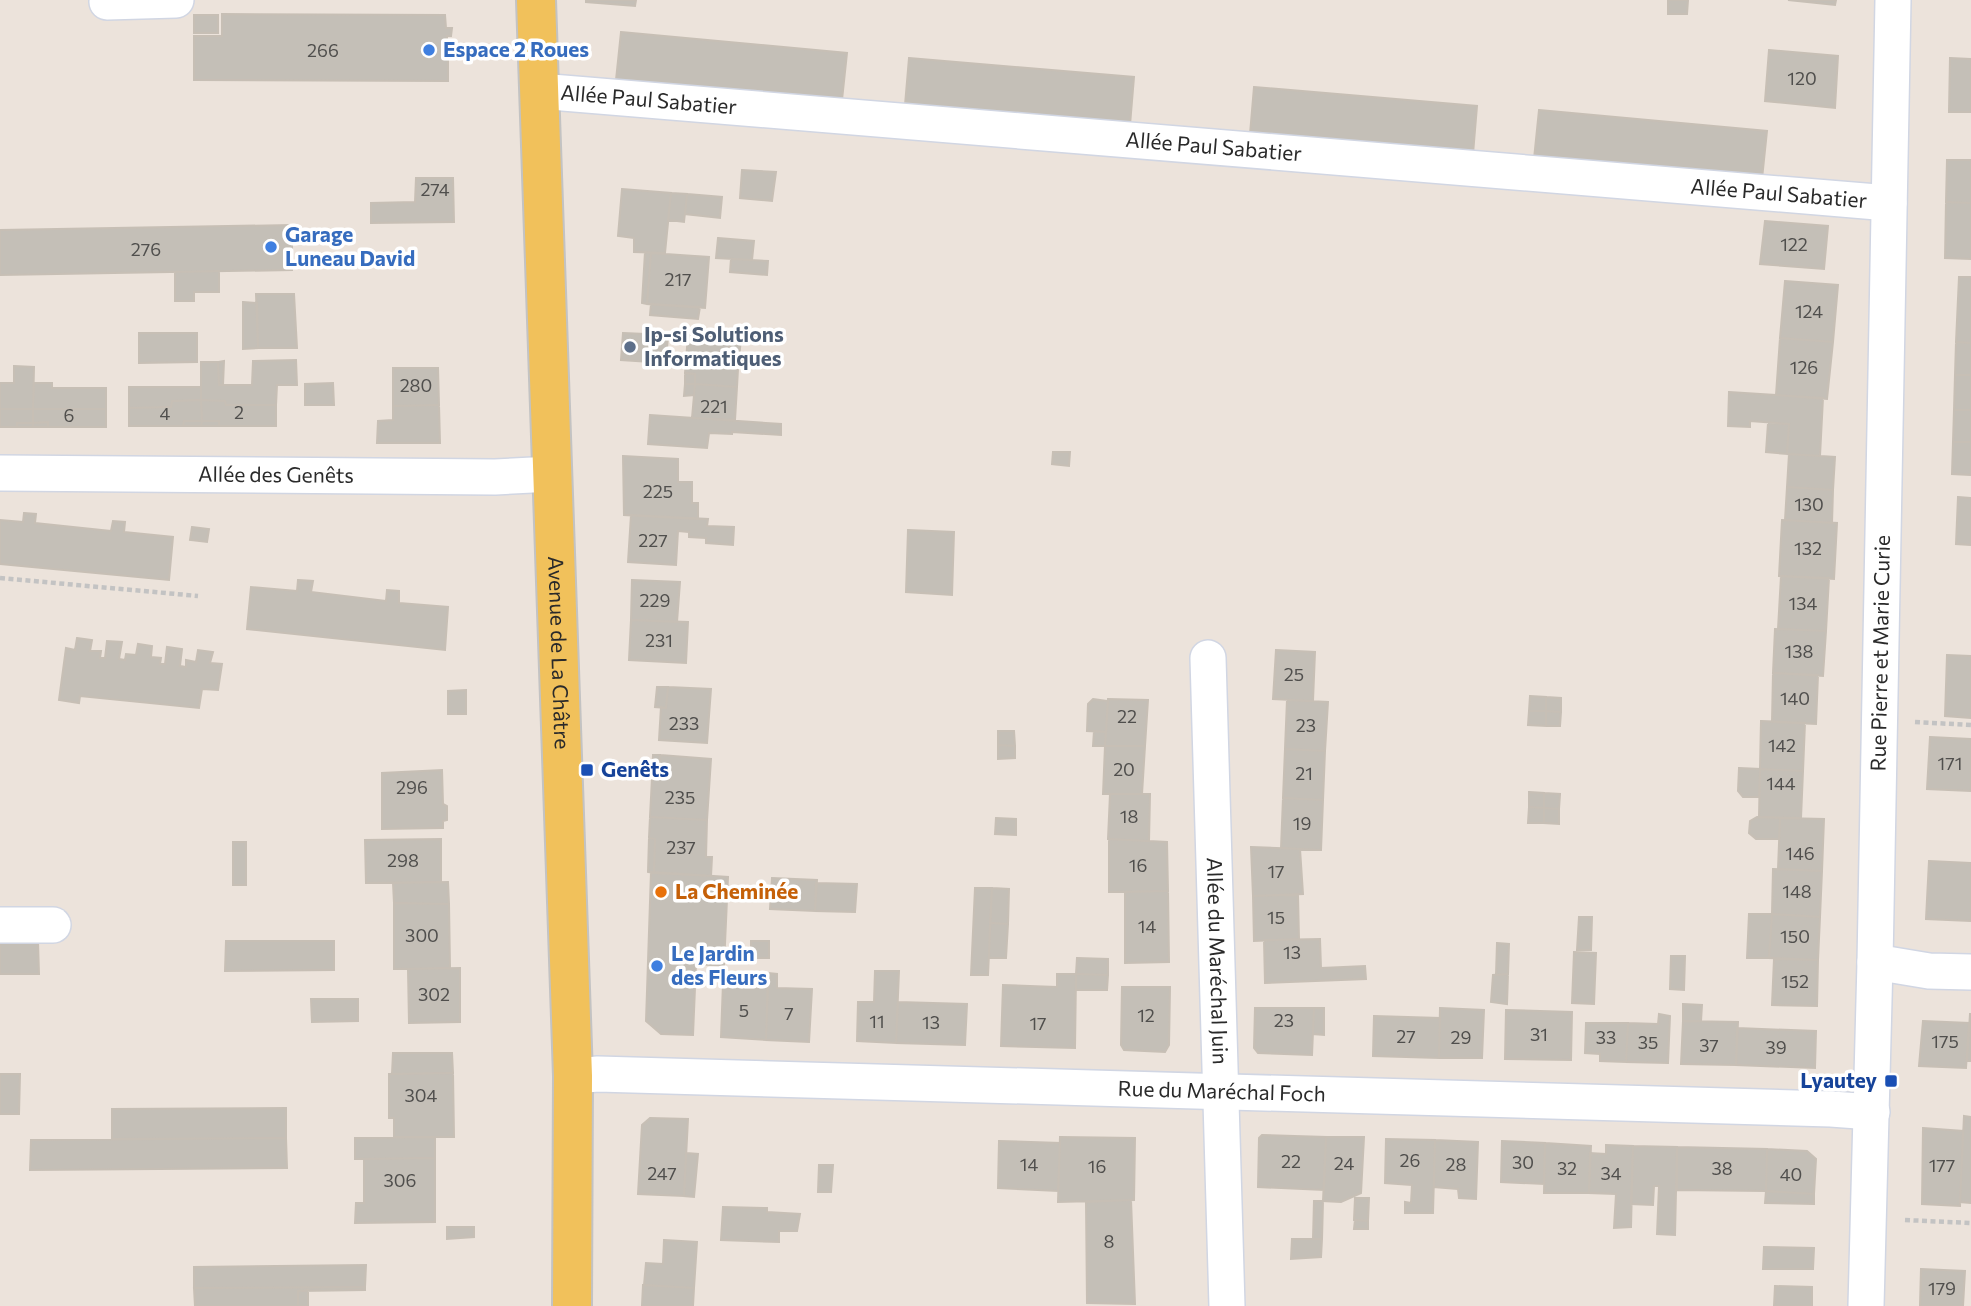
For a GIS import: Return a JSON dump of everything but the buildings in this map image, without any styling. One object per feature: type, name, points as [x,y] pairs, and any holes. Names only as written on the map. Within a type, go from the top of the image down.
[{"type":"main road","name":"Avenue de La Châtre","points":[[536,0],[573,1076],[572,1306]]},
{"type":"street","points":[[107,2],[176,0]]},
{"type":"street","name":"Rue Pierre et Marie Curie","points":[[1866,1306],[1893,0]]},
{"type":"street","name":"Allée Paul Sabatier","points":[[539,91],[1889,203]]},
{"type":"street","name":"Allée des Genêts","points":[[0,473],[495,477],[552,474]]},
{"type":"street","name":"Allée du Maréchal Juin","points":[[1208,658],[1227,1306]]},
{"type":"street","points":[[0,925],[54,925]]},
{"type":"street","points":[[1875,962],[1929,971],[1971,972]]},
{"type":"street","name":"Rue du Maréchal Foch","points":[[573,1076],[598,1074],[1872,1112]]},
{"type":"path","points":[[0,578],[198,596]]},
{"type":"path","points":[[1879,720],[1971,724]]},
{"type":"path","points":[[1869,1218],[1971,1223]]},
{"type":"place","name":"Espace 2 Roues","points":[[429,50]]},
{"type":"place","name":"Garage Luneau David","points":[[271,247]]},
{"type":"place","name":"Ip-si Solutions Informatiques","points":[[630,347]]},
{"type":"place","name":"Genêts","points":[[587,770]]},
{"type":"place","name":"La Cheminée","points":[[661,892]]},
{"type":"place","name":"Le Jardin des Fleurs","points":[[657,966]]},
{"type":"place","name":"Lyautey","points":[[1891,1081]]}]
